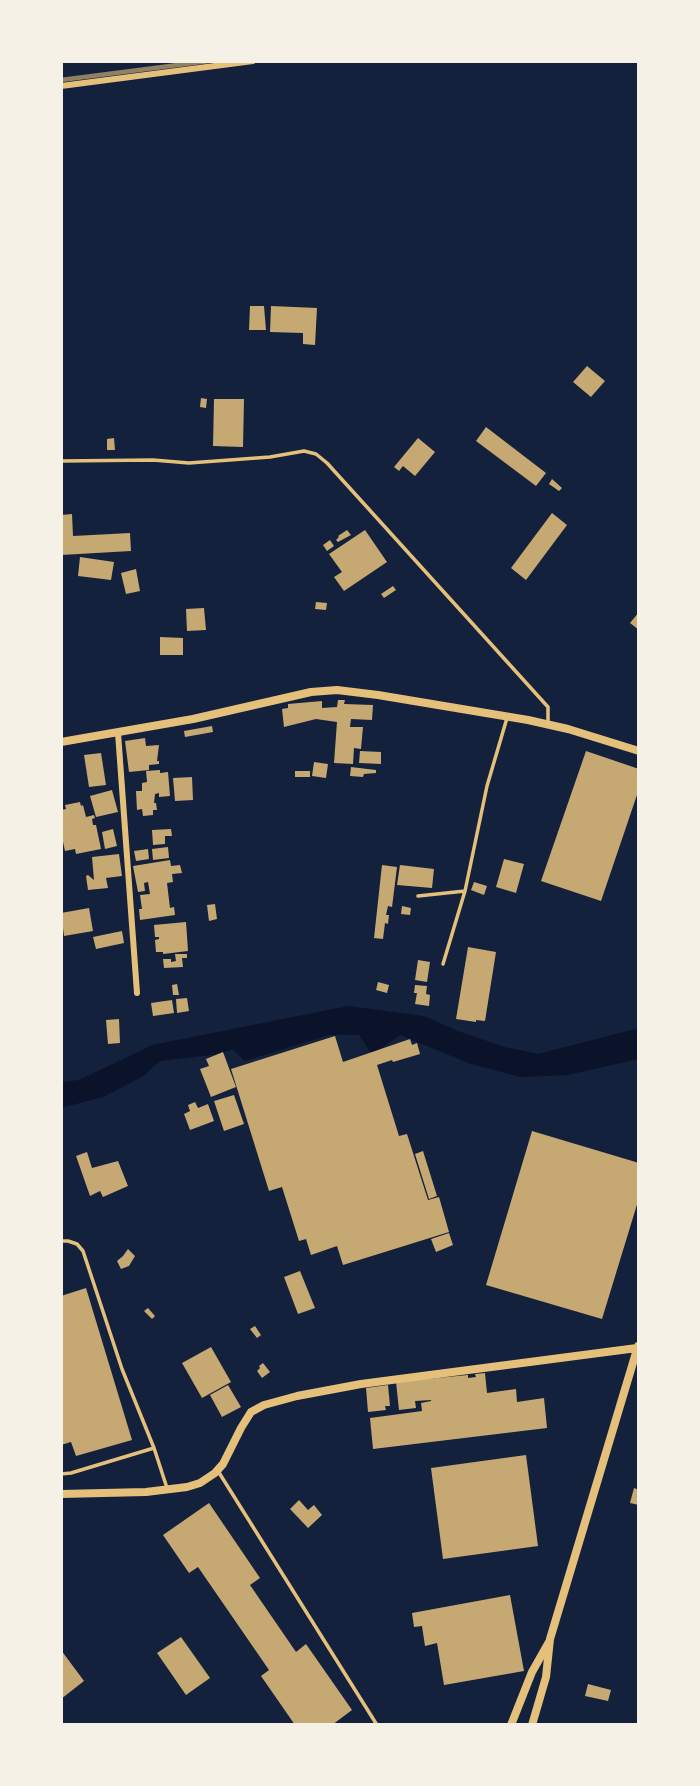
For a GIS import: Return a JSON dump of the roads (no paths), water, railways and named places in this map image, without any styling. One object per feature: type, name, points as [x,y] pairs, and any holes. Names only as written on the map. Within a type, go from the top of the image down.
[{"type":"street","points":[[61,86],[253,61]]},
{"type":"street","points":[[61,742],[237,710],[327,690],[378,695],[508,716],[548,724],[639,751]]},
{"type":"street","points":[[118,733],[137,993]]},
{"type":"street","points":[[61,1494],[168,1490],[200,1483],[218,1471],[248,1416],[270,1402],[339,1387],[638,1346],[550,1639],[546,1676],[532,1725]]},
{"type":"street","points":[[511,1725],[532,1672],[550,1639]]},
{"type":"lane","points":[[61,461],[153,460],[189,463],[303,452],[316,454],[548,707],[548,724]]},
{"type":"lane","points":[[443,964],[466,891],[487,786],[508,716]]},
{"type":"lane","points":[[418,896],[466,891]]},
{"type":"lane","points":[[61,1241],[77,1244],[83,1251],[122,1369],[168,1490]]},
{"type":"lane","points":[[61,1474],[154,1448]]},
{"type":"lane","points":[[218,1471],[377,1725]]},
{"type":"water","points":[[348,1006],[424,1016],[505,1047],[538,1054],[639,1028],[639,1059],[568,1075],[520,1077],[471,1064],[400,1035],[372,1055],[359,1035],[329,1035],[245,1061],[232,1049],[221,1054],[160,1061],[142,1077],[103,1097],[61,1108],[61,1082],[79,1080],[152,1045]]},
{"type":"railway","points":[[61,80],[209,61]]}]
